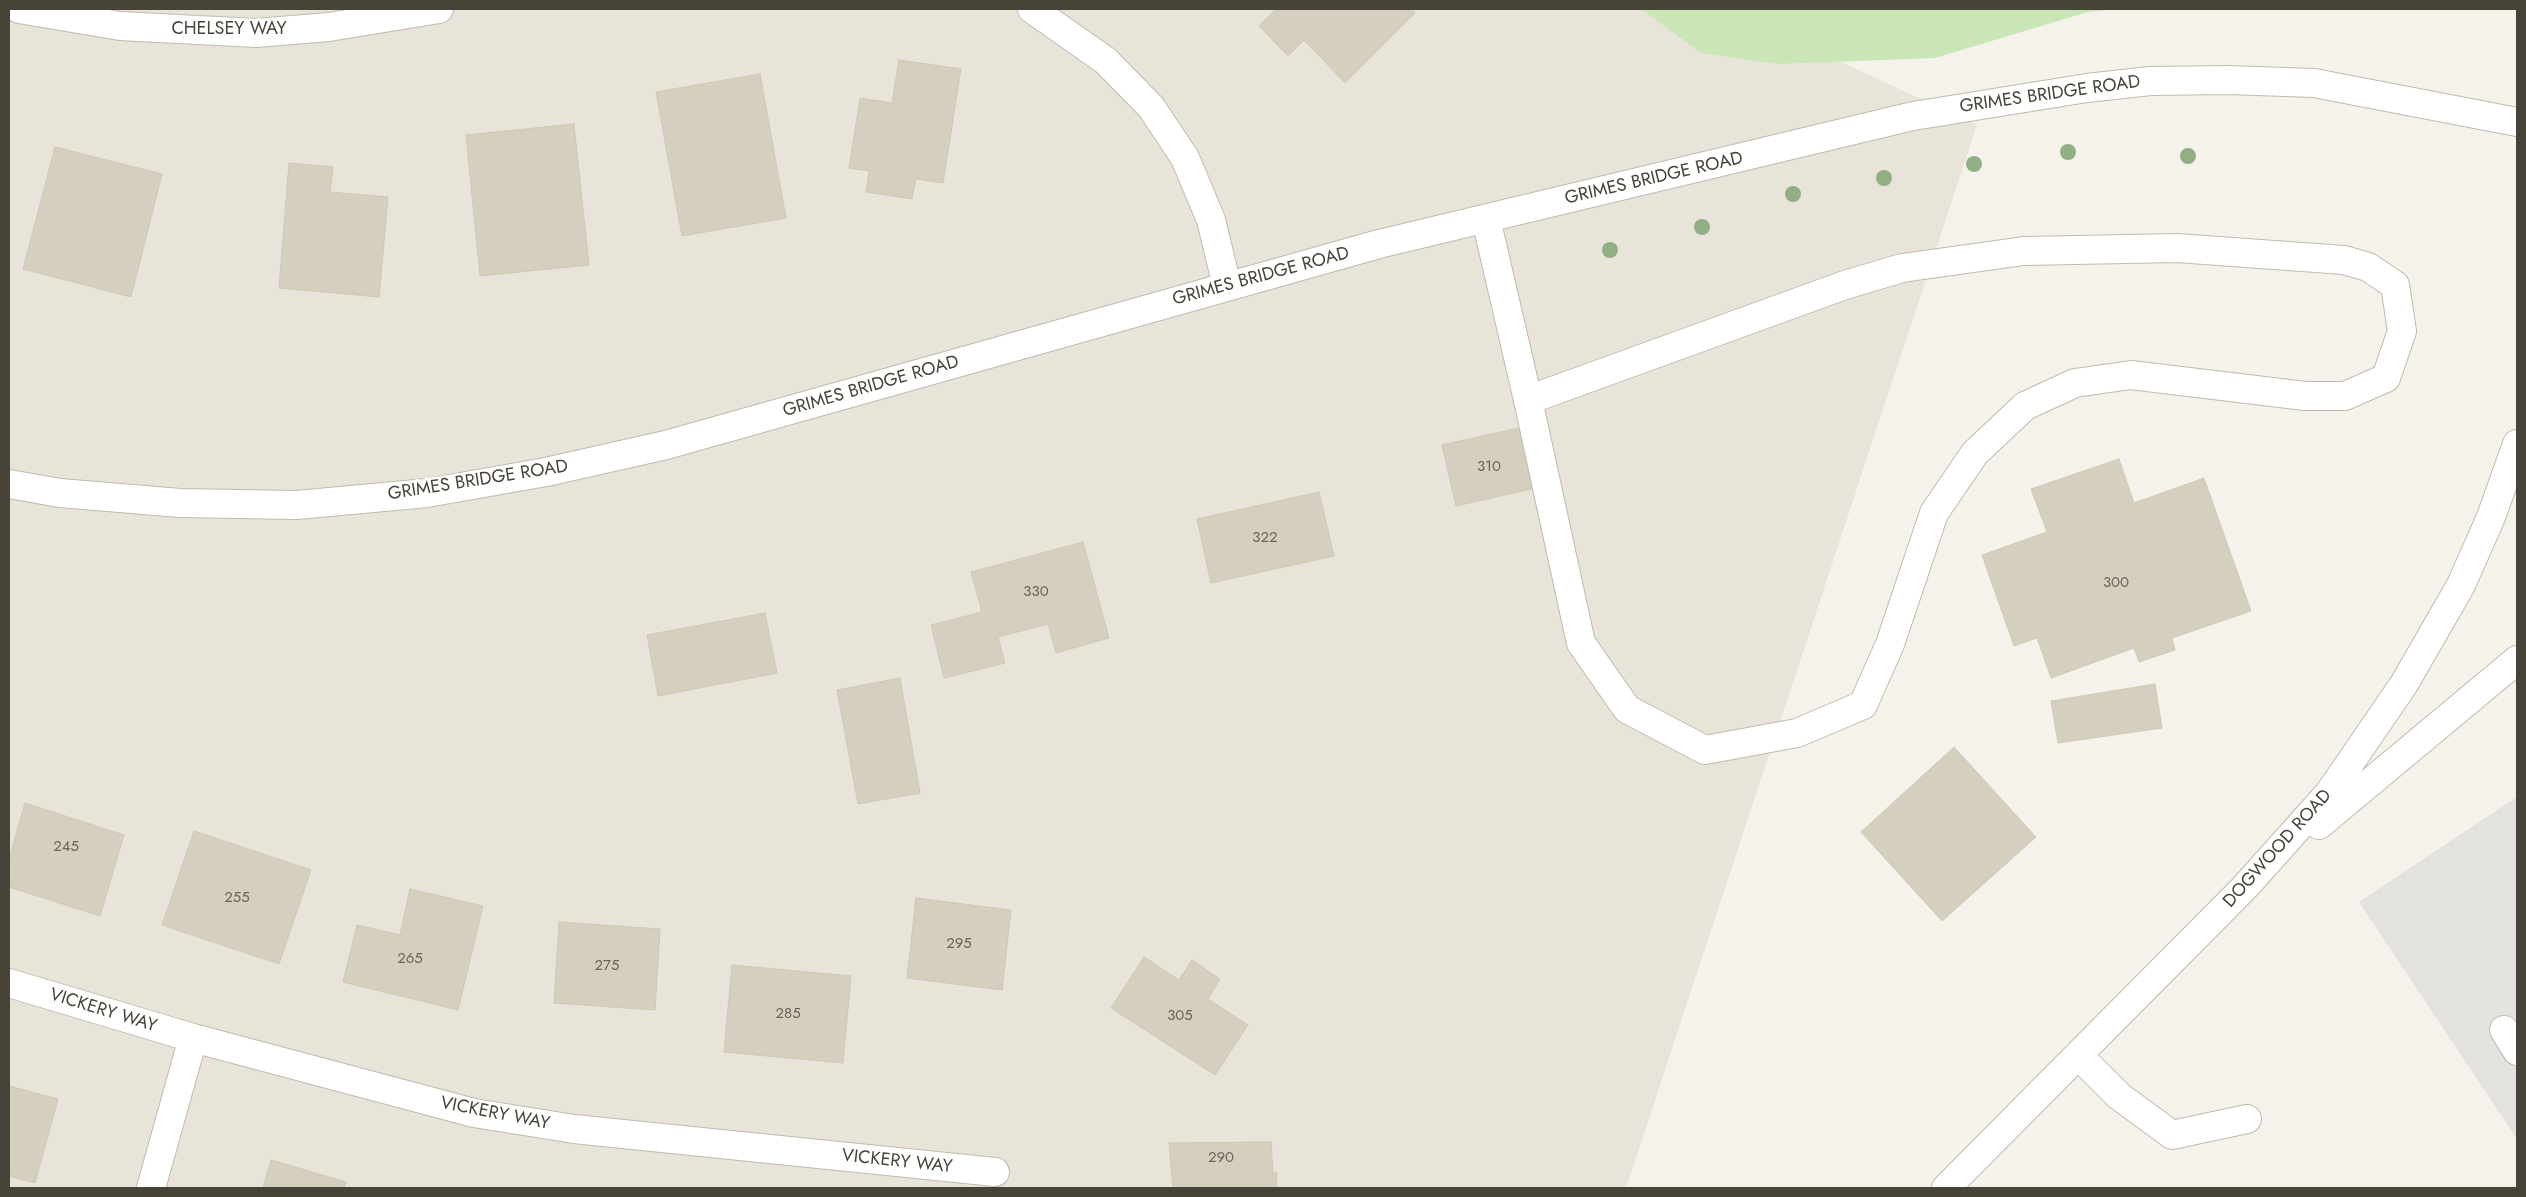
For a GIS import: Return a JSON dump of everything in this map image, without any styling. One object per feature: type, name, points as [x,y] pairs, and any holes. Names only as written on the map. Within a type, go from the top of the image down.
[{"type":"street","name":"CHELSEY WAY","points":[[19,9],[120,26],[256,33],[329,27],[439,9]]},
{"type":"street","points":[[1032,9],[1106,61],[1151,107],[1185,158],[1210,220],[1227,286]]},
{"type":"street","name":"GRIMES BRIDGE ROAD","points":[[9,484],[60,493],[180,503],[297,505],[427,493],[546,472],[666,445],[1379,244],[1913,116],[2087,88],[2150,81],[2228,80],[2314,83],[2517,122]]},
{"type":"street","points":[[1486,218],[1581,643],[1627,709],[1705,750],[1797,733],[1863,705],[1890,644],[1934,513],[1975,453],[2025,406],[2075,383],[2132,376],[2305,396],[2345,396],[2386,378],[2402,331],[2394,285],[2368,267],[2344,260],[2177,248],[2024,251],[1902,268],[1845,285],[1528,400]]},
{"type":"street","name":"DOGWOOD ROAD","points":[[1946,1188],[2246,887],[2330,792],[2416,663],[2461,585],[2491,517],[2517,444]]},
{"type":"street","points":[[2246,887],[2517,660]]},
{"type":"street","name":"VICKERY WAY","points":[[9,983],[193,1038],[474,1113],[574,1129],[995,1172]]},
{"type":"street","points":[[151,1188],[193,1038]]},
{"type":"street","points":[[2078,1055],[2119,1096],[2172,1135],[2247,1119]]},
{"type":"shaded area","points":[[9,9],[1727,9],[1977,125],[1626,1188],[9,1188]]},
{"type":"shaded area","points":[[2517,797],[2517,1139],[2359,902]]},
{"type":"green space","points":[[1641,9],[2119,9],[2088,12],[1935,58],[1778,64],[1701,53]]},
{"type":"building","points":[[1276,9],[1411,9],[1415,13],[1345,83],[1304,40],[1288,56],[1259,26]]},
{"type":"building","points":[[899,60],[961,69],[943,183],[916,179],[912,199],[866,192],[869,171],[849,168],[860,98],[892,103]]},
{"type":"building","points":[[760,74],[786,218],[682,236],[656,92]]},
{"type":"building","points":[[574,124],[589,265],[480,276],[466,135]]},
{"type":"building","points":[[55,147],[162,174],[131,297],[23,269]]},
{"type":"building","points":[[289,163],[333,167],[330,192],[388,197],[379,297],[279,288]]},
{"type":"building","points":[[1523,427],[1536,488],[1456,506],[1442,445]]},
{"type":"building","points":[[2119,459],[2134,503],[2204,478],[2251,611],[2172,638],[2175,650],[2139,662],[2134,648],[2051,678],[2037,638],[2014,646],[1982,555],[2047,532],[2031,489]]},
{"type":"building","points":[[1319,492],[1334,556],[1211,583],[1197,519]]},
{"type":"building","points":[[1083,542],[1109,638],[1056,653],[1048,624],[998,637],[1005,663],[944,678],[931,625],[982,612],[971,572]]},
{"type":"building","points":[[765,613],[777,673],[658,696],[647,635]]},
{"type":"building","points":[[900,678],[920,793],[858,804],[837,690]]},
{"type":"building","points":[[2155,684],[2162,728],[2058,743],[2051,701]]},
{"type":"building","points":[[1954,747],[2036,837],[1942,921],[1861,832]]},
{"type":"building","points":[[25,803],[124,835],[100,916],[9,887],[9,859]]},
{"type":"building","points":[[194,831],[311,870],[279,964],[162,925]]},
{"type":"building","points":[[410,889],[483,906],[458,1010],[343,982],[357,925],[400,935]]},
{"type":"building","points":[[916,898],[1011,910],[1002,990],[907,978]]},
{"type":"building","points":[[559,922],[660,929],[655,1010],[554,1003]]},
{"type":"building","points":[[1144,957],[1179,980],[1192,960],[1220,979],[1208,999],[1248,1025],[1215,1075],[1111,1008]]},
{"type":"building","points":[[732,965],[851,976],[843,1063],[724,1052]]},
{"type":"building","points":[[9,1086],[58,1099],[35,1183],[9,1176]]},
{"type":"building","points":[[1271,1142],[1273,1173],[1277,1173],[1276,1188],[1173,1188],[1169,1143]]},
{"type":"building","points":[[271,1160],[346,1182],[344,1188],[263,1188]]}]
